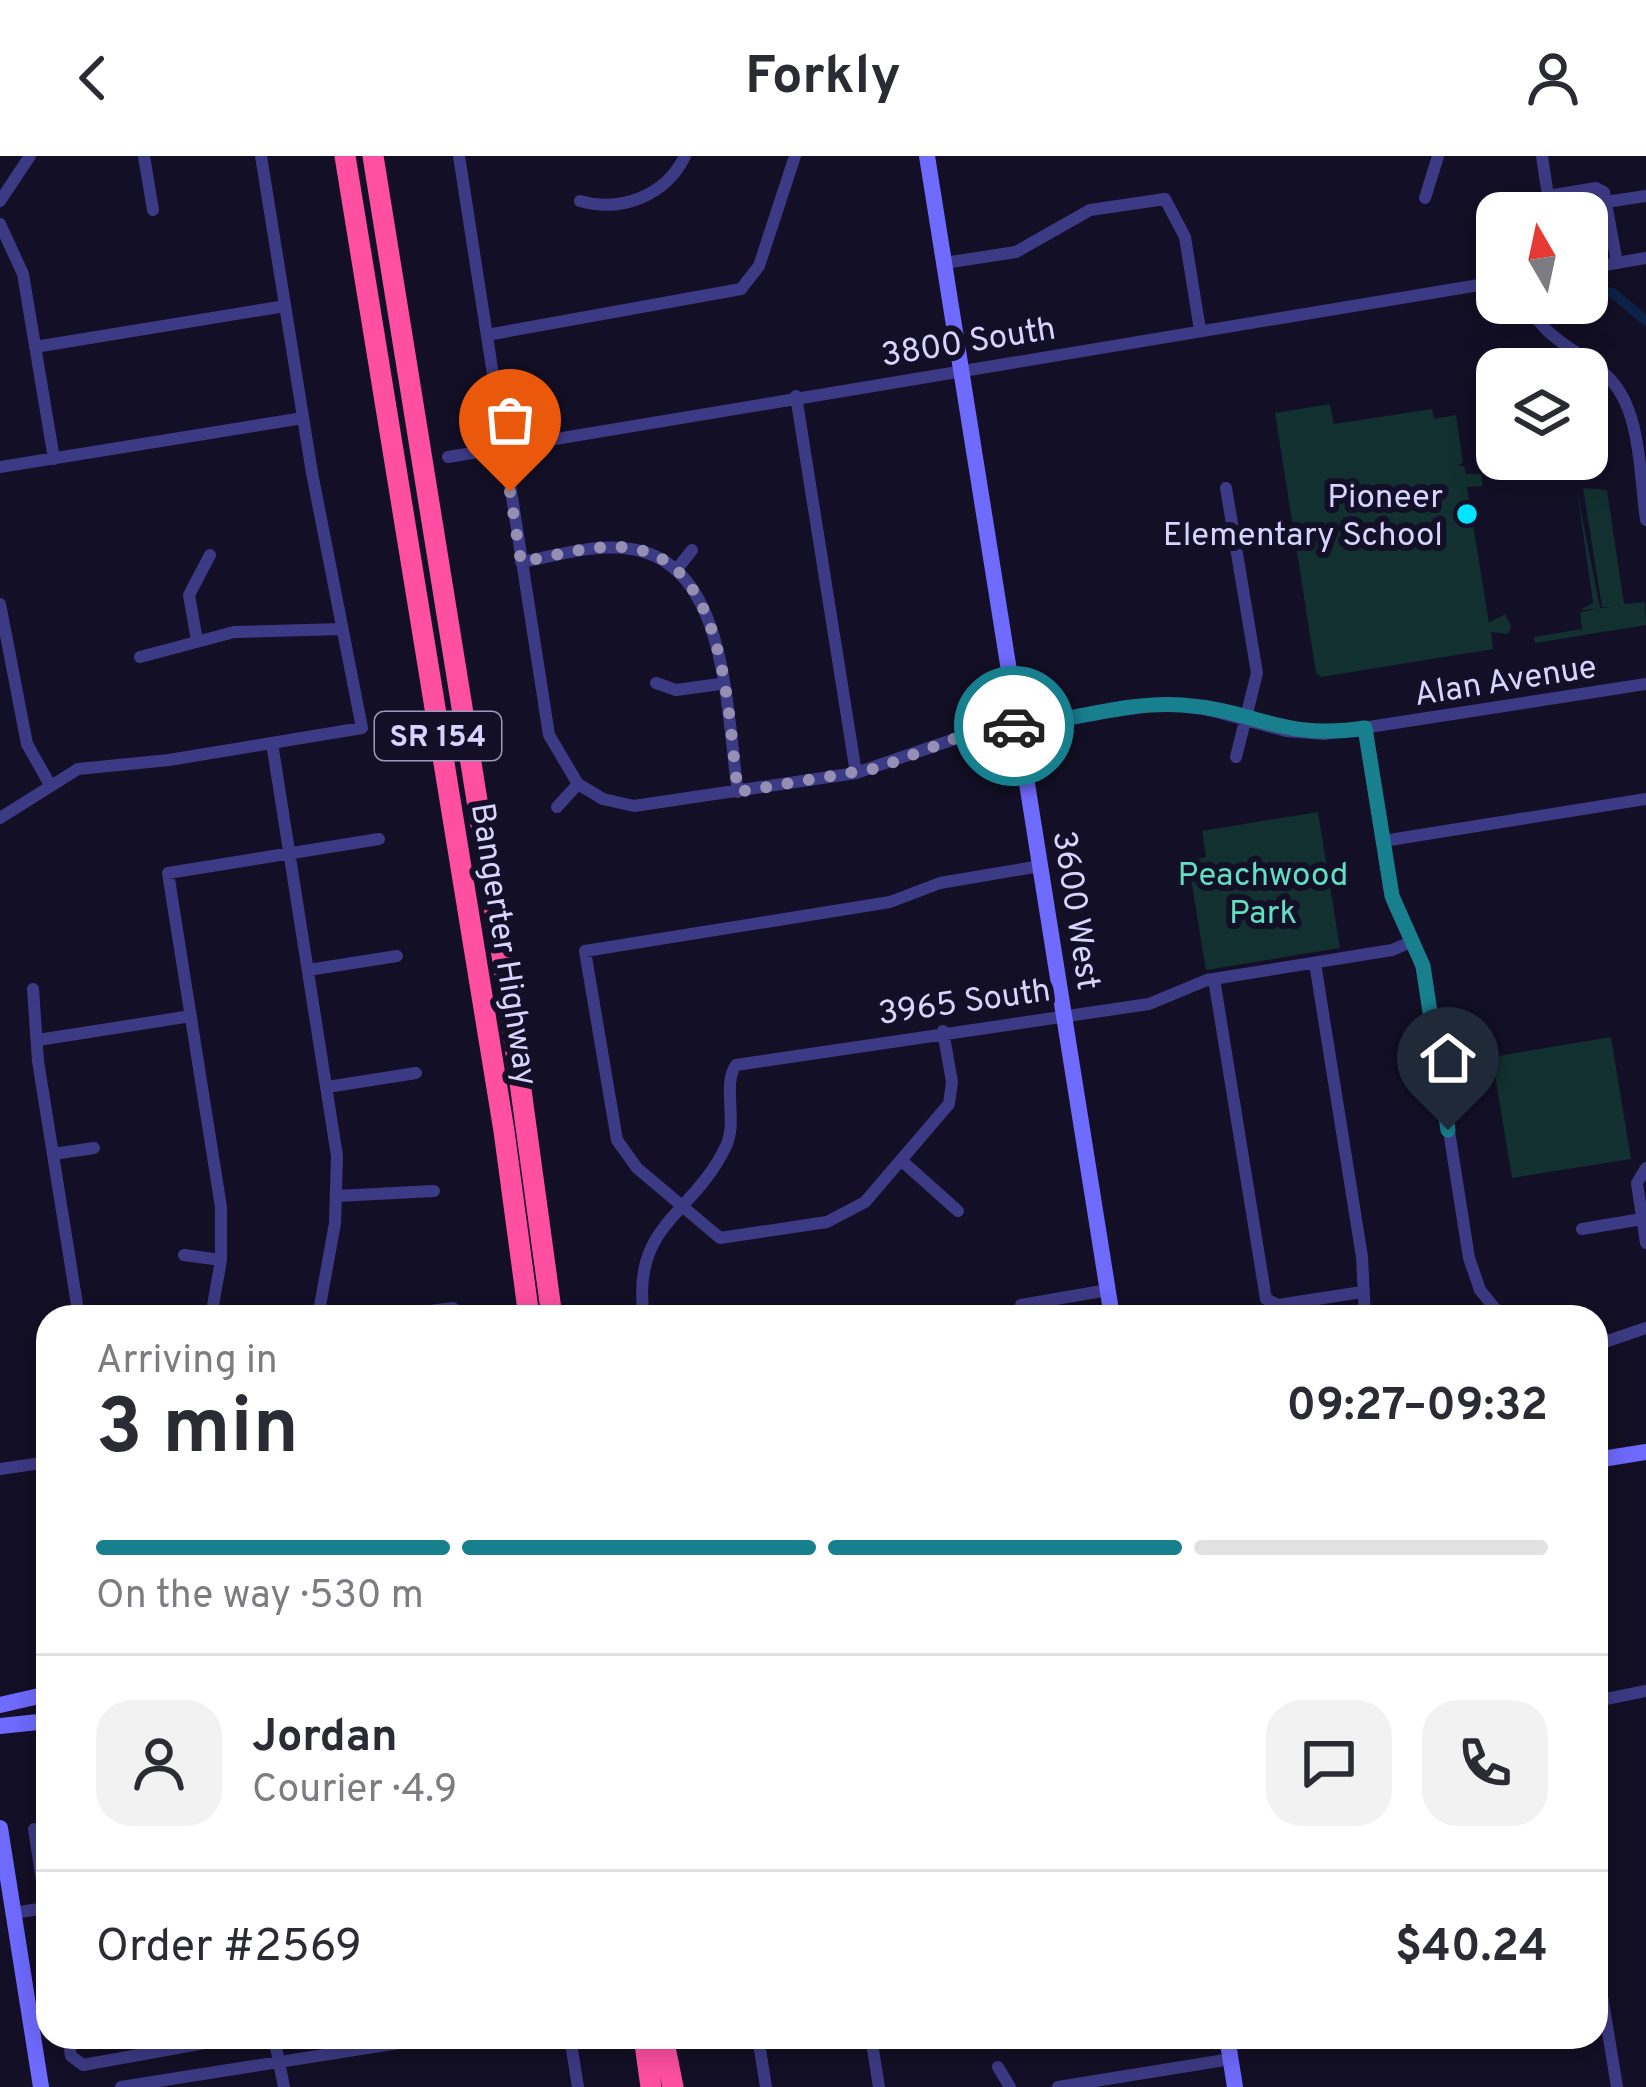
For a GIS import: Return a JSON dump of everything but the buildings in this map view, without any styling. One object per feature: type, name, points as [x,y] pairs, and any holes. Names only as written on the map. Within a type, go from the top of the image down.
[{"type":"highway","name":"Bangerter Highway","points":[[345,156],[504,1131],[527,1305]]},
{"type":"highway","name":"Bangerter Highway","points":[[373,156],[506,980],[550,1305]]},
{"type":"highway","points":[[504,1131],[516,1148],[539,1305]]},
{"type":"highway","points":[[646,2049],[651,2087]]},
{"type":"highway","points":[[666,2049],[674,2087]]},
{"type":"highway","points":[[678,2049],[683,2087]]},
{"type":"street","points":[[0,201],[30,156]]},
{"type":"street","points":[[144,156],[153,210]]},
{"type":"street","points":[[0,818],[24,806],[49,784],[92,766],[362,728],[303,418],[261,156]]},
{"type":"street","points":[[459,156],[549,735],[578,784],[557,808]]},
{"type":"street","points":[[580,201],[604,205],[647,196],[668,182],[685,156]]},
{"type":"street","points":[[487,335],[742,290],[757,272],[795,156]]},
{"type":"street","name":"3600 West","points":[[927,156],[1110,1305]]},
{"type":"street","points":[[1425,198],[1438,156]]},
{"type":"street","points":[[1542,156],[1547,192]]},
{"type":"street","points":[[1608,196],[1646,196]]},
{"type":"street","points":[[944,263],[1016,252],[1070,218],[1166,199],[1185,236],[1200,330]]},
{"type":"street","points":[[1062,204],[1070,218]]},
{"type":"street","points":[[1608,217],[1617,263]]},
{"type":"street","points":[[0,224],[20,265],[53,459]]},
{"type":"street","points":[[1608,264],[1646,258]]},
{"type":"street","name":"3800 South","points":[[448,457],[1476,285]]},
{"type":"street","points":[[35,347],[285,307]]},
{"type":"street","points":[[1541,324],[1618,389],[1641,453],[1646,520]]},
{"type":"street","points":[[796,396],[856,773]]},
{"type":"street","points":[[0,466],[303,418]]},
{"type":"street","points":[[1226,488],[1257,667],[1236,757]]},
{"type":"street","points":[[521,562],[623,548],[656,556],[677,569],[707,612],[738,792]]},
{"type":"street","points":[[677,569],[692,550]]},
{"type":"street","points":[[197,641],[189,595],[210,556]]},
{"type":"street","points":[[0,604],[27,744],[49,784]]},
{"type":"street","points":[[140,657],[245,631],[342,629]]},
{"type":"street","points":[[656,683],[676,690],[721,684]]},
{"type":"street","name":"Alan Avenue","points":[[578,784],[603,799],[634,806],[856,773],[959,737],[1168,704],[1304,734],[1646,684]]},
{"type":"street","points":[[1365,728],[1394,904],[1423,966],[1469,1258],[1480,1290],[1492,1305]]},
{"type":"street","points":[[272,743],[327,1087],[337,1196],[319,1305]]},
{"type":"street","points":[[1383,841],[1646,799]]},
{"type":"street","points":[[213,1305],[221,1260],[221,1208],[168,873],[379,839]]},
{"type":"street","points":[[944,1031],[951,1098],[860,1207],[827,1222],[723,1239],[631,1162],[614,1132],[585,952],[890,902],[940,883],[1040,866]]},
{"type":"street","name":"3965 South","points":[[679,1205],[728,1141],[733,1067],[944,1031],[1154,1003],[1214,979],[1397,950],[1413,941]]},
{"type":"street","points":[[308,970],[397,956]]},
{"type":"street","points":[[1316,963],[1362,1257],[1364,1305]]},
{"type":"street","points":[[1214,979],[1269,1303],[1362,1292]]},
{"type":"street","points":[[33,989],[77,1305]]},
{"type":"street","points":[[38,1040],[191,1016]]},
{"type":"street","points":[[327,1087],[416,1073]]},
{"type":"street","points":[[53,1154],[94,1148]]},
{"type":"street","points":[[902,1161],[958,1211]]},
{"type":"street","points":[[1643,1170],[1646,1243]]},
{"type":"street","points":[[337,1196],[434,1191]]},
{"type":"street","points":[[644,1305],[646,1256],[679,1205]]},
{"type":"street","points":[[1582,1229],[1642,1220]]},
{"type":"street","points":[[184,1255],[221,1260]]},
{"type":"street","points":[[1021,1304],[1108,1290]]},
{"type":"street","points":[[1608,1342],[1646,1328]]},
{"type":"street","points":[[1608,1458],[1646,1452]]},
{"type":"street","points":[[0,1469],[36,1464]]},
{"type":"street","points":[[1608,1699],[1646,1691]]},
{"type":"street","points":[[0,1705],[36,1697]]},
{"type":"street","points":[[0,1726],[36,1722]]},
{"type":"street","points":[[0,1828],[41,2087]]},
{"type":"street","points":[[34,1829],[36,1842]]},
{"type":"street","points":[[13,1913],[36,1913]]},
{"type":"street","points":[[1608,2042],[1617,2087]]},
{"type":"street","points":[[72,2049],[76,2062],[160,2049]]},
{"type":"street","points":[[276,2049],[284,2087]]},
{"type":"street","points":[[121,2087],[361,2049]]},
{"type":"street","points":[[572,2049],[578,2087]]},
{"type":"street","points":[[760,2049],[766,2087]]},
{"type":"street","points":[[873,2049],[879,2087]]},
{"type":"street","points":[[1229,2049],[1235,2087]]},
{"type":"street","points":[[1058,2087],[1231,2059]]},
{"type":"street","points":[[998,2067],[1010,2087]]},
{"type":"green space","points":[[1330,404],[1334,424],[1432,409],[1434,419],[1456,415],[1463,463],[1457,466],[1464,466],[1466,474],[1476,474],[1483,486],[1467,487],[1489,623],[1505,614],[1511,626],[1508,634],[1491,632],[1493,649],[1321,677],[1316,673],[1275,413]]},
{"type":"green space","points":[[1583,488],[1607,490],[1624,604],[1645,602],[1646,625],[1535,643],[1534,637],[1582,629],[1580,612],[1598,609],[1580,610],[1593,603],[1577,491],[1600,608],[1613,607],[1602,607]]},
{"type":"green space","name":"Peachwood Park","points":[[1318,812],[1340,948],[1206,970],[1188,861],[1206,857],[1202,831]]},
{"type":"green space","points":[[1611,1037],[1631,1159],[1512,1178],[1492,1057]]},
{"type":"waterway","points":[[1608,292],[1646,321]]},
{"type":"way so far","points":[[510,492],[521,562],[623,548],[656,556],[692,584],[710,622],[738,792],[878,768],[959,737],[1014,726]]},
{"type":"place","name":"Pioneer Elementary School","points":[[1467,514]]},
{"type":"route","points":[[1014,726],[1168,704],[1195,706],[1304,734],[1365,728],[1392,896],[1423,966],[1448,1130]]}]
